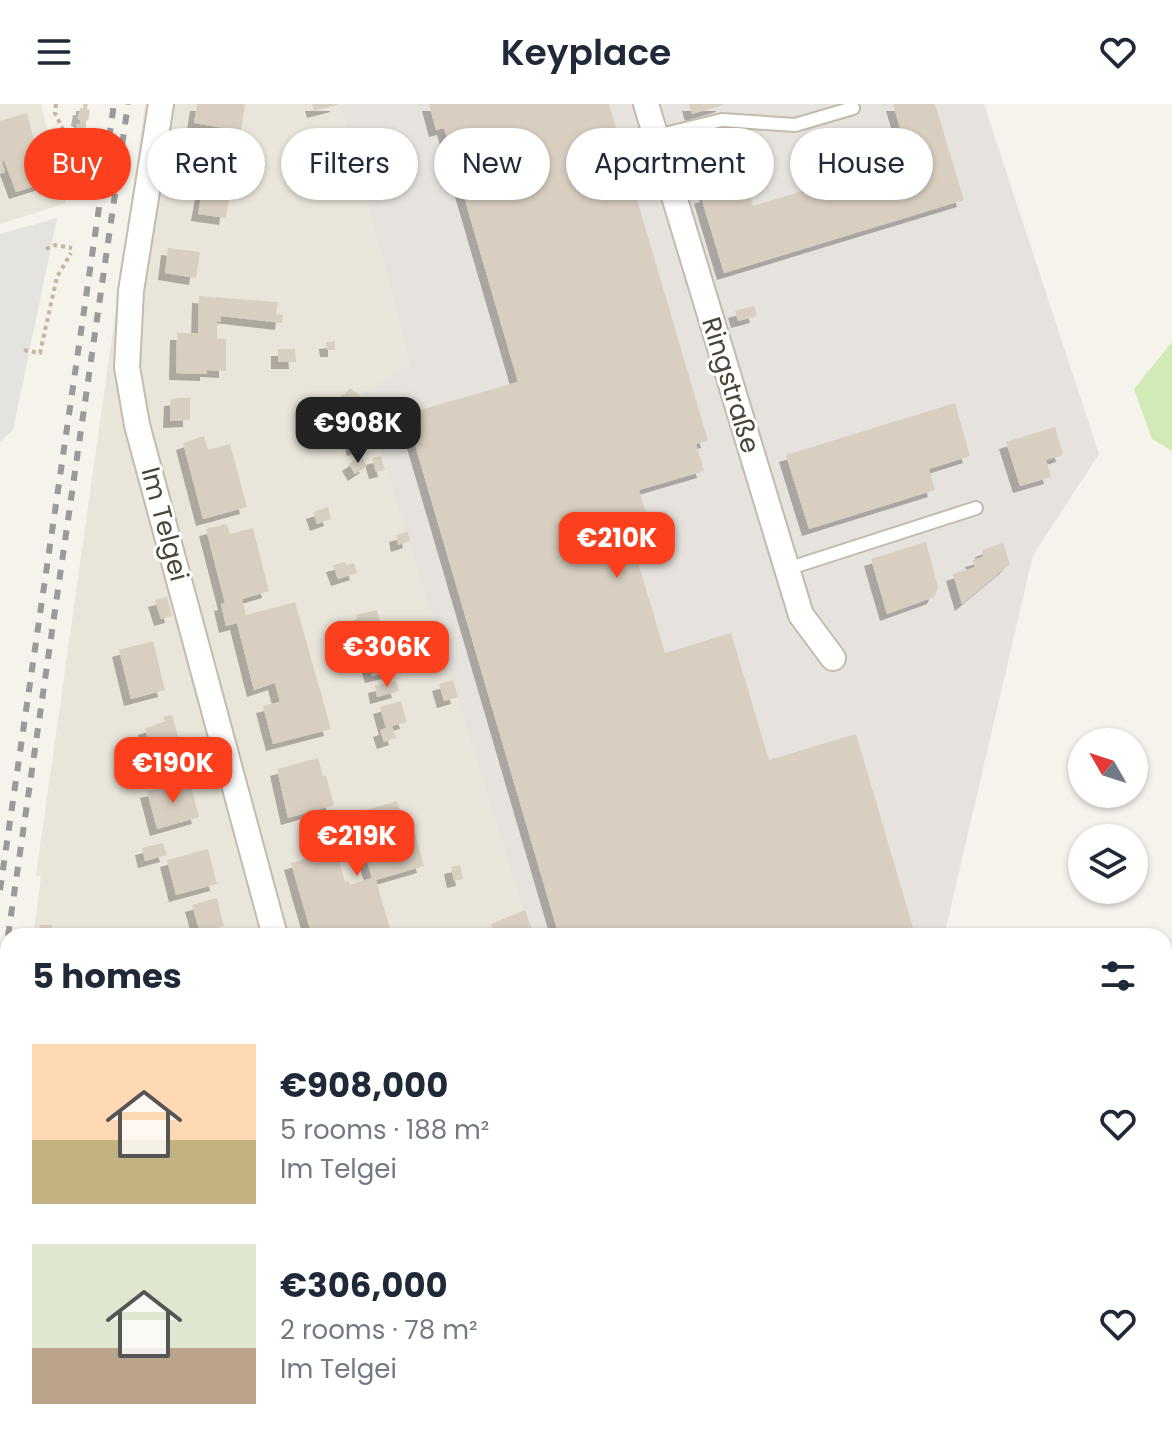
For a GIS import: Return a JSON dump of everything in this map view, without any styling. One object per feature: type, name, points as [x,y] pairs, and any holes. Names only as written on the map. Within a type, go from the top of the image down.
[{"type":"street","name":"Im Telgei","points":[[161,104],[131,291],[127,367],[137,425],[273,928]]},
{"type":"street","name":"Ringstraße","points":[[646,104],[654,128]]},
{"type":"street","name":"Ringstraße","points":[[675,200],[801,615],[833,658]]},
{"type":"lane","points":[[689,128],[722,120],[795,125],[853,108]]},
{"type":"lane","points":[[787,569],[976,508]]},
{"type":"path","points":[[56,104],[55,113],[62,128]]},
{"type":"path","points":[[24,350],[40,353],[57,277],[72,250],[55,245],[46,249]]},
{"type":"shaded area","points":[[0,104],[41,104],[47,128],[24,128],[24,200],[65,200],[66,203],[0,224]]},
{"type":"shaded area","points":[[145,104],[341,104],[347,128],[281,128],[281,200],[366,200],[410,364],[364,394],[529,928],[34,928],[41,877],[36,875]]},
{"type":"shaded area","points":[[341,104],[984,104],[1099,454],[1033,555],[946,928],[529,928],[363,393],[410,364],[366,200],[418,200],[418,128],[347,128]]},
{"type":"shaded area","points":[[57,218],[13,430],[0,442],[0,234]]},
{"type":"green space","points":[[1172,342],[1172,451],[1152,439],[1134,389]]},
{"type":"building","points":[[83,104],[88,104],[87,109],[90,110],[86,128],[77,128],[81,120],[78,119],[80,108]]},
{"type":"building","points":[[197,104],[245,104],[241,128],[194,123]]},
{"type":"building","points":[[312,104],[337,104],[337,105],[314,111]]},
{"type":"building","points":[[429,104],[609,104],[616,128],[566,128],[566,200],[637,200],[708,441],[696,444],[704,471],[639,490],[652,533],[631,539],[665,653],[731,633],[769,760],[856,734],[913,928],[557,928],[406,414],[518,382],[465,200],[550,200],[550,128],[435,128]]},
{"type":"building","points":[[689,104],[723,104],[723,105],[692,114]]},
{"type":"building","points":[[893,104],[935,104],[964,200],[724,273],[702,200],[751,200],[753,206],[790,195],[790,200],[933,200],[933,128],[900,128]]},
{"type":"building","points":[[27,113],[31,128],[24,128],[24,190],[16,192],[4,160],[5,172],[0,174],[0,121]]},
{"type":"building","points":[[201,200],[229,200],[226,218],[198,214]]},
{"type":"building","points":[[168,248],[200,252],[196,278],[165,273]]},
{"type":"building","points":[[199,296],[278,302],[276,314],[283,315],[282,323],[221,316],[221,322],[217,321],[217,339],[226,339],[226,371],[176,373],[177,333],[198,333]]},
{"type":"building","points":[[754,306],[757,316],[738,321],[735,311]]},
{"type":"building","points":[[335,341],[335,350],[327,350],[326,342]]},
{"type":"building","points":[[278,349],[295,349],[296,362],[278,362]]},
{"type":"building","points":[[350,388],[361,397],[348,413],[337,404]]},
{"type":"building","points":[[190,398],[190,420],[170,421],[171,399]]},
{"type":"building","points":[[955,403],[970,456],[929,469],[935,490],[809,529],[786,455]]},
{"type":"building","points":[[1055,427],[1063,455],[1046,460],[1051,477],[1020,486],[1006,442]]},
{"type":"building","points":[[361,435],[364,446],[354,449],[351,437]]},
{"type":"building","points":[[204,436],[208,450],[230,444],[247,507],[203,519],[183,443]]},
{"type":"building","points":[[361,456],[367,466],[355,474],[349,464]]},
{"type":"building","points":[[381,456],[385,470],[376,472],[372,458]]},
{"type":"building","points":[[328,507],[331,519],[317,524],[313,512]]},
{"type":"building","points":[[227,524],[230,534],[253,528],[269,591],[242,599],[246,615],[295,602],[331,729],[273,744],[263,706],[280,702],[275,683],[254,690],[237,623],[226,626],[221,604],[225,603],[206,529]]},
{"type":"building","points":[[408,532],[410,541],[398,545],[396,535]]},
{"type":"building","points":[[926,542],[938,588],[934,597],[887,614],[871,559]]},
{"type":"building","points":[[1003,543],[1010,564],[962,604],[953,574],[975,567],[972,560],[983,557],[982,550]]},
{"type":"building","points":[[345,562],[346,565],[354,563],[357,573],[338,579],[333,565]]},
{"type":"building","points":[[167,597],[172,616],[161,619],[155,600]]},
{"type":"building","points":[[377,610],[382,630],[361,636],[356,615]]},
{"type":"building","points":[[385,640],[388,651],[367,656],[364,646]]},
{"type":"building","points":[[153,641],[165,690],[131,699],[119,650]]},
{"type":"building","points":[[391,661],[393,671],[372,676],[369,666]]},
{"type":"building","points":[[453,680],[458,697],[444,701],[439,684]]},
{"type":"building","points":[[396,681],[399,691],[377,697],[375,686]]},
{"type":"building","points":[[401,701],[407,722],[392,726],[396,738],[384,742],[380,730],[386,728],[380,707]]},
{"type":"building","points":[[172,715],[181,748],[152,755],[145,728],[165,722],[163,717]]},
{"type":"building","points":[[318,758],[334,805],[288,818],[277,769]]},
{"type":"building","points":[[190,782],[199,817],[157,829],[147,791]]},
{"type":"building","points":[[397,801],[408,836],[415,834],[424,866],[376,880],[390,928],[310,928],[291,863],[336,850],[345,882],[349,881],[350,885],[372,878],[353,814]]},
{"type":"building","points":[[163,843],[167,855],[145,861],[142,848]]},
{"type":"building","points":[[208,849],[217,884],[176,895],[167,860]]},
{"type":"building","points":[[460,865],[463,879],[454,881],[451,867]]},
{"type":"building","points":[[217,898],[224,926],[199,928],[192,905]]},
{"type":"building","points":[[525,910],[531,928],[492,928],[491,924]]},
{"type":"railway","points":[[0,890],[114,104]]},
{"type":"railway","points":[[9,928],[128,104]]}]
